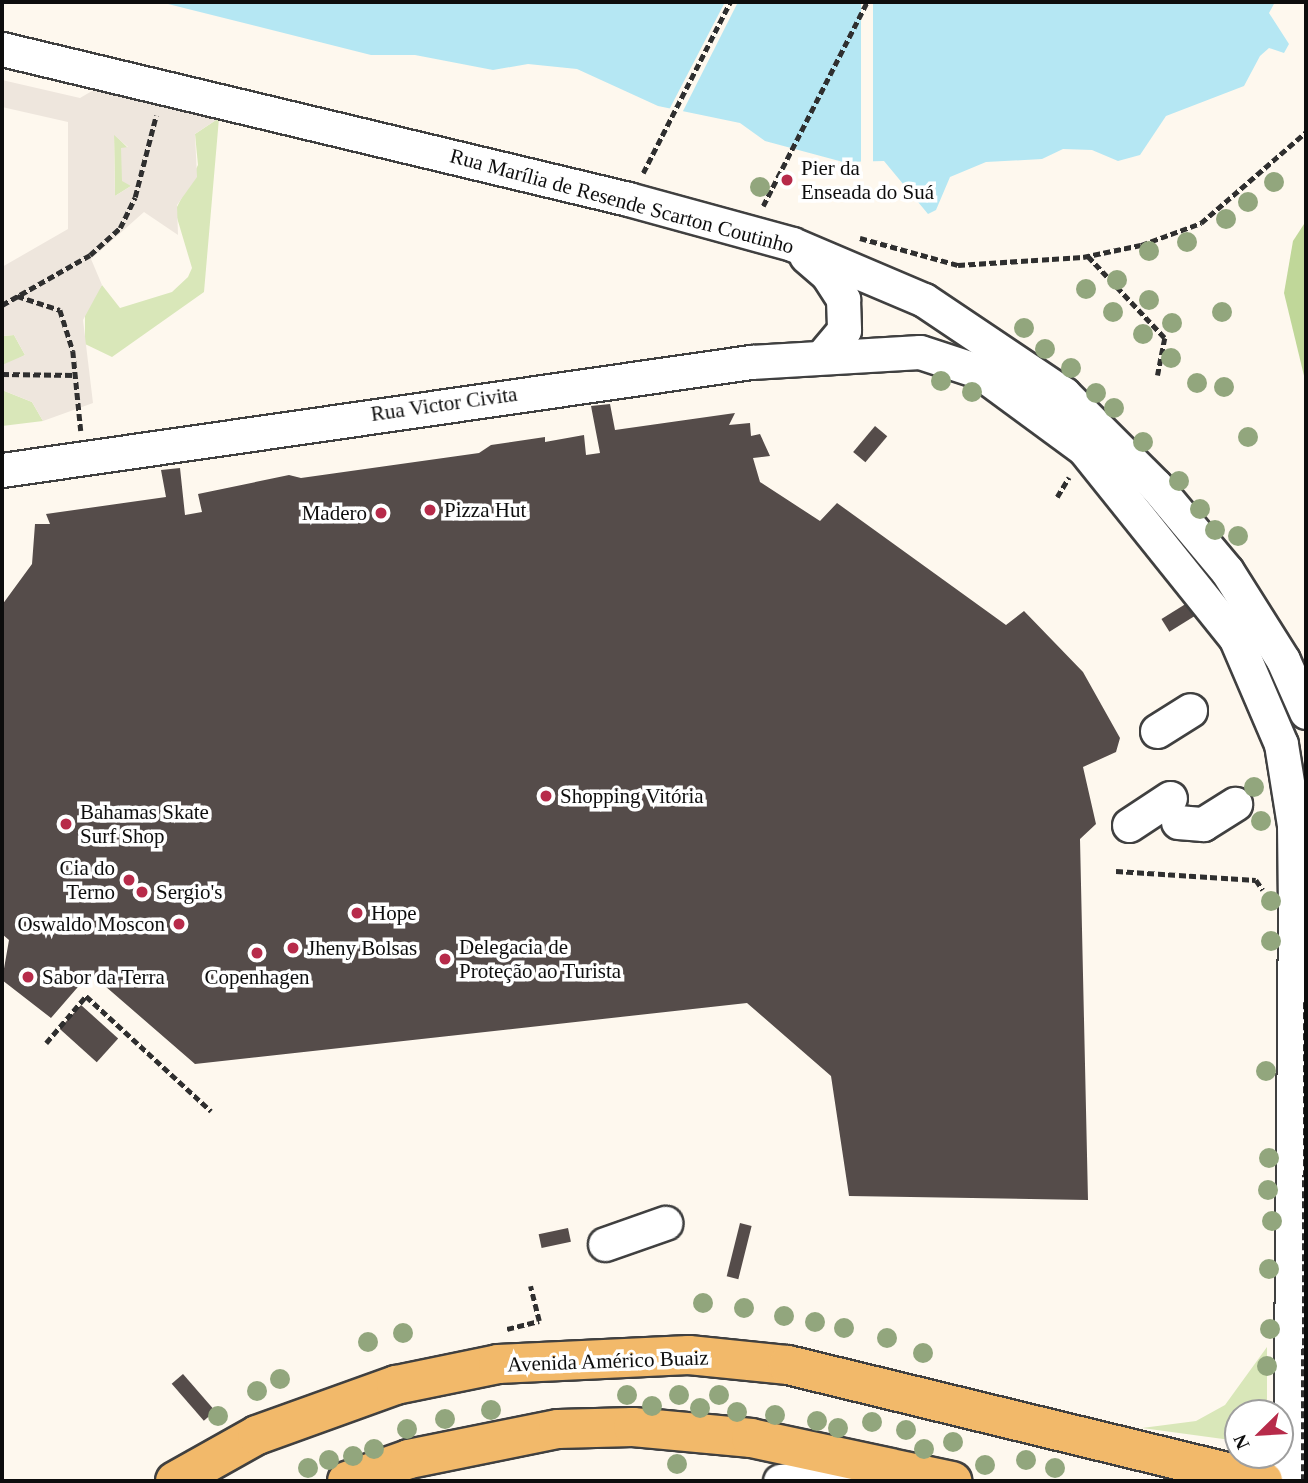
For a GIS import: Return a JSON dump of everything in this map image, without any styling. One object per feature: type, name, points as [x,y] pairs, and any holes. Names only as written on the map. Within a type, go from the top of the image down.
[{"type":"main road","name":"Avenida Américo Buaiz","points":[[175,1481],[257,1436],[396,1385],[498,1364],[689,1355],[788,1365],[1139,1446],[1263,1481]]},
{"type":"main road","points":[[347,1481],[409,1459],[571,1428],[751,1438],[952,1481]]},
{"type":"main road","points":[[1139,1446],[1194,1481]]},
{"type":"street","name":"Rua Marília de Resende Scarton Coutinho","points":[[2,50],[792,244],[925,300],[1064,394],[1155,485],[1227,570],[1283,660],[1306,712]]},
{"type":"street","points":[[792,244],[827,274],[843,299],[844,330],[824,354]]},
{"type":"street","points":[[824,354],[920,352],[978,371],[1084,449],[1202,591],[1261,688],[1281,744],[1294,825],[1290,1481]]},
{"type":"street","name":"Rua Victor Civita","points":[[2,470],[74,454],[824,354]]},
{"type":"street","name":"Rua Victor Civita","points":[[2,455],[74,454]]},
{"type":"street","points":[[1157,731],[1190,710]]},
{"type":"street","points":[[1129,825],[1174,810],[1203,824],[1235,803]]},
{"type":"street","points":[[605,1244],[664,1223]]},
{"type":"street","points":[[780,1481],[896,1467]]},
{"type":"path","points":[[641,177],[730,2]]},
{"type":"path","points":[[761,210],[867,2]]},
{"type":"path","points":[[2,305],[90,255],[120,228],[135,197],[163,88]]},
{"type":"path","points":[[853,236],[958,265],[1088,256],[1201,223],[1306,132]]},
{"type":"path","points":[[627,173],[654,180]]},
{"type":"path","points":[[748,207],[774,214]]},
{"type":"path","points":[[1088,256],[1165,338],[1158,375]]},
{"type":"path","points":[[17,296],[60,310],[76,375],[74,454]]},
{"type":"path","points":[[2,374],[76,375]]},
{"type":"path","points":[[1116,872],[1256,880]]},
{"type":"path","points":[[1303,1481],[1306,961]]},
{"type":"path","points":[[46,1042],[86,996],[173,1069],[211,1111]]},
{"type":"path","points":[[530,1286],[539,1321]]},
{"type":"green space","points":[[219,118],[204,292],[112,357],[85,344],[85,309],[102,285],[120,308],[172,292],[188,277],[192,268],[175,211],[198,165],[195,134]]},
{"type":"green space","points":[[114,134],[128,148],[122,148],[131,186],[115,196]]},
{"type":"green space","points":[[1306,221],[1306,384],[1284,293],[1293,241]]},
{"type":"green space","points":[[14,335],[25,355],[3,367],[2,336]]},
{"type":"green space","points":[[2,390],[32,402],[43,421],[2,426]]},
{"type":"green space","points":[[1267,1347],[1267,1399],[1229,1399]]},
{"type":"green space","points":[[1224,1406],[1224,1439],[1142,1428],[1196,1421]]},
{"type":"shaded area","points":[[2,80],[80,98],[109,81],[221,109],[219,118],[195,134],[197,177],[177,205],[178,235],[144,212],[91,259],[102,285],[83,320],[93,403],[43,421],[32,402],[2,390],[2,365],[25,355],[14,335],[2,336],[2,267],[68,229],[68,122],[2,107]],"holes":[[[114,135],[128,147],[121,148],[122,181],[131,186],[115,196]]]},
{"type":"water","points":[[160,2],[1275,2],[1269,13],[1289,44],[1284,53],[1269,48],[1260,56],[1244,86],[1166,116],[1140,155],[1118,161],[1092,150],[1063,149],[1042,159],[986,162],[950,177],[936,210],[928,214],[884,161],[843,162],[765,141],[740,123],[658,106],[577,69],[528,64],[493,70],[415,55],[371,55]]},
{"type":"pier","points":[[725,2],[738,2],[681,115],[669,110]]},
{"type":"pier","points":[[861,2],[873,2],[873,167],[861,167]]},
{"type":"building","name":"Shopping Vitória","points":[[610,404],[615,430],[735,413],[729,425],[750,423],[751,436],[760,434],[770,456],[753,458],[760,482],[820,521],[837,503],[1006,625],[1024,611],[1083,672],[1120,738],[1116,752],[1083,767],[1096,824],[1080,839],[1088,1200],[849,1196],[831,1076],[747,1003],[195,1064],[90,973],[51,1018],[2,980],[9,940],[2,934],[2,605],[32,564],[35,524],[50,524],[46,514],[166,497],[161,470],[180,468],[185,515],[202,512],[198,494],[289,475],[301,478],[479,453],[491,445],[545,437],[545,442],[584,435],[586,455],[600,453],[591,406]]},
{"type":"building","points":[[875,426],[887,436],[865,462],[853,452]]},
{"type":"building","points":[[1192,600],[1200,613],[1169,632],[1161,619]]},
{"type":"building","points":[[81,1005],[118,1038],[97,1062],[60,1029]]},
{"type":"building","points":[[740,1223],[752,1226],[738,1279],[727,1276]]},
{"type":"building","points":[[568,1228],[571,1242],[542,1248],[539,1234]]},
{"type":"building","points":[[183,1374],[215,1411],[204,1421],[172,1384]]},
{"type":"place","name":"Pier da Enseada do Suá","points":[[787,180]]},
{"type":"place","name":"Pizza Hut","points":[[430,510]]},
{"type":"place","name":"Madero","points":[[381,513]]},
{"type":"place","name":"Shopping Vitória","points":[[546,796]]},
{"type":"place","name":"Bahamas Skate Surf Shop","points":[[66,824]]},
{"type":"place","name":"Cia do Terno","points":[[129,880]]},
{"type":"place","name":"Sergio's","points":[[142,892]]},
{"type":"place","name":"Hope","points":[[357,913]]},
{"type":"place","name":"Oswaldo Moscon","points":[[179,924]]},
{"type":"place","name":"Jheny Bolsas","points":[[293,948]]},
{"type":"place","name":"Copenhagen","points":[[257,953]]},
{"type":"place","name":"Delegacia de Proteção ao Turista","points":[[445,959]]},
{"type":"place","name":"Sabor da Terra","points":[[28,977]]}]
